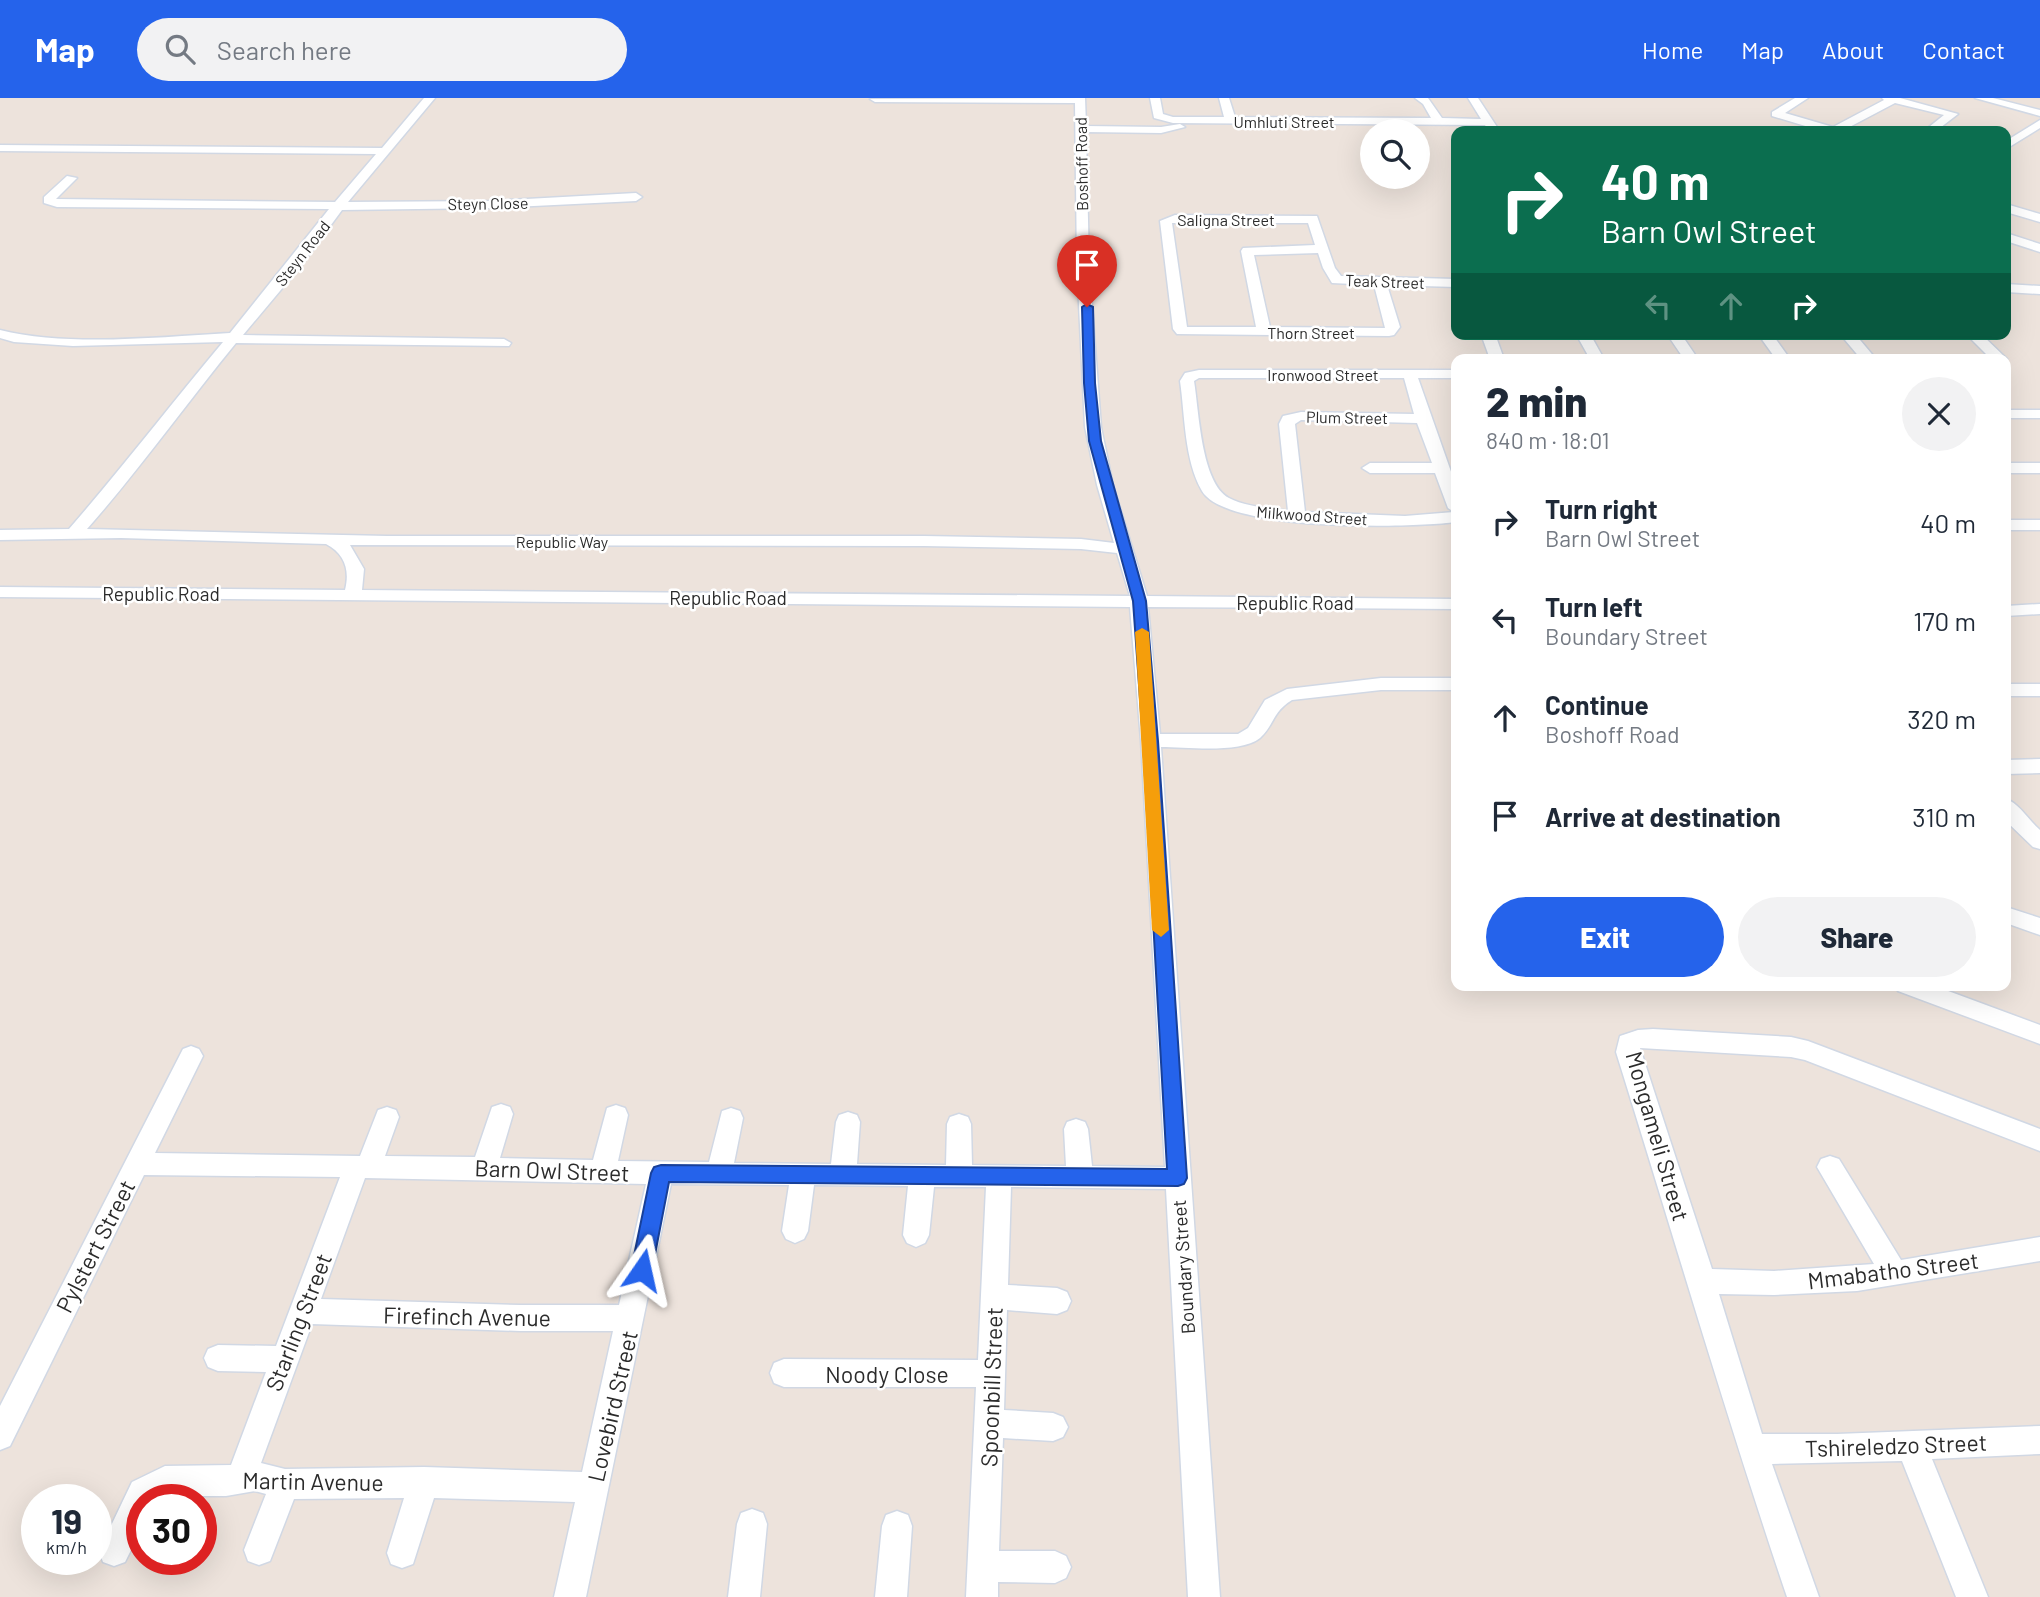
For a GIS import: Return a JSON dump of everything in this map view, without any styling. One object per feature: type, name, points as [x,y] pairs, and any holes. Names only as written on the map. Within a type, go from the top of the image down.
[{"type":"street","name":"Steyn Road","points":[[75,532],[98,508],[174,409],[383,151],[430,98]]},
{"type":"street","name":"Umhluti Street","points":[[1155,98],[1157,114],[1164,119],[1439,122],[1481,126]]},
{"type":"street","points":[[1224,98],[1231,121]]},
{"type":"street","points":[[1420,98],[1427,102],[1439,122]]},
{"type":"street","points":[[1473,98],[1491,126]]},
{"type":"street","points":[[1803,98],[1777,113],[1778,116],[1815,126]]},
{"type":"street","points":[[1981,98],[2040,113]]},
{"type":"street","points":[[875,99],[1080,99]]},
{"type":"street","name":"Boshoff Road","points":[[1080,99],[1083,264],[1093,427],[1139,601]]},
{"type":"street","points":[[1843,126],[1890,99],[1953,114],[1936,126]]},
{"type":"street","points":[[1081,129],[1161,130],[1184,127],[1196,121]]},
{"type":"street","points":[[2011,143],[2040,123]]},
{"type":"street","points":[[2025,134],[2040,138]]},
{"type":"street","points":[[0,148],[383,151]]},
{"type":"street","name":"Steyn Close","points":[[71,178],[48,200],[57,203],[339,205],[565,202],[636,197]]},
{"type":"street","points":[[2011,209],[2040,218]]},
{"type":"street","points":[[2011,219],[2021,212]]},
{"type":"street","name":"Teak Street","points":[[1313,219],[1335,279],[1380,283],[1451,283]]},
{"type":"street","name":"Saligna Street","points":[[1181,330],[1167,220],[1313,219]]},
{"type":"street","points":[[2011,239],[2040,248]]},
{"type":"street","points":[[1264,332],[1247,251],[1324,249]]},
{"type":"street","name":"Thorn Street","points":[[1181,330],[1390,331],[1394,327],[1380,283]]},
{"type":"street","points":[[2011,289],[2040,290]]},
{"type":"street","points":[[0,334],[17,340],[176,341],[234,338],[504,344]]},
{"type":"street","points":[[1852,340],[1865,354]]},
{"type":"street","points":[[1979,340],[1995,354]]},
{"type":"street","points":[[1409,374],[1451,495]]},
{"type":"street","name":"Ironwood Street","points":[[1191,376],[1451,374]]},
{"type":"street","name":"Milkwood Street","points":[[1191,376],[1187,381],[1202,467],[1212,495],[1224,503],[1247,511],[1297,517],[1451,517]]},
{"type":"street","points":[[2011,414],[2040,414]]},
{"type":"street","name":"Plum Street","points":[[1297,517],[1287,419],[1301,416],[1423,419]]},
{"type":"street","points":[[1370,468],[1441,468]]},
{"type":"street","points":[[2011,468],[2040,468]]},
{"type":"street","points":[[2011,525],[2040,525]]},
{"type":"street","name":"Republic Way","points":[[0,535],[75,532],[329,539],[998,542],[1081,544],[1124,549]]},
{"type":"street","points":[[329,539],[343,546],[351,555],[356,581],[352,594]]},
{"type":"street","name":"Republic Road","points":[[0,592],[1451,604]]},
{"type":"street","name":"Boundary Street","points":[[1139,601],[1151,741],[1205,1597]]},
{"type":"street","points":[[2011,611],[2040,609]]},
{"type":"street","points":[[1151,741],[1242,740],[1258,727],[1272,704],[1287,695],[1381,684],[1451,684]]},
{"type":"street","points":[[2011,690],[2040,690]]},
{"type":"street","points":[[2011,766],[2040,766]]},
{"type":"street","points":[[2011,813],[2040,842]]},
{"type":"street","points":[[2011,917],[2040,927]]},
{"type":"street","points":[[1922,991],[2040,1035]]},
{"type":"street","name":"Mongameli Street","points":[[1803,1597],[1752,1449],[1702,1281],[1627,1047],[1632,1040],[1653,1038],[1791,1047],[1808,1051],[2040,1140]]},
{"type":"street","name":"Pylstert Street","points":[[0,1436],[191,1056]]},
{"type":"street","points":[[484,1168],[501,1114]]},
{"type":"street","points":[[603,1171],[615,1115]]},
{"type":"street","name":"Starling Street","points":[[241,1477],[303,1311],[362,1168],[387,1117]]},
{"type":"street","points":[[719,1174],[732,1118]]},
{"type":"street","points":[[843,1174],[848,1122]]},
{"type":"street","points":[[959,1124],[959,1177]]},
{"type":"street","points":[[1076,1129],[1080,1178]]},
{"type":"street","name":"Barn Owl Street","points":[[136,1164],[999,1178],[1178,1178]]},
{"type":"street","points":[[1830,1167],[1895,1275]]},
{"type":"street","name":"Lovebird Street","points":[[570,1597],[661,1173]]},
{"type":"street","points":[[795,1231],[803,1174]]},
{"type":"street","points":[[916,1235],[922,1175]]},
{"type":"street","name":"Spoonbill Street","points":[[982,1597],[999,1178]]},
{"type":"street","name":"Mmabatho Street","points":[[1702,1281],[1822,1282],[1895,1275],[2040,1249]]},
{"type":"street","points":[[993,1297],[1057,1301]]},
{"type":"street","name":"Firefinch Avenue","points":[[303,1311],[507,1318],[632,1318]]},
{"type":"street","points":[[218,1358],[284,1359]]},
{"type":"street","name":"Noody Close","points":[[785,1373],[990,1374]]},
{"type":"street","points":[[990,1423],[1053,1427]]},
{"type":"street","name":"Tshireledzo Street","points":[[1752,1449],[1837,1449],[2040,1440]]},
{"type":"street","points":[[1911,1445],[1972,1597]]},
{"type":"street","name":"Martin Avenue","points":[[114,1551],[139,1499],[150,1488],[165,1481],[226,1481],[256,1476],[285,1484],[424,1482],[593,1487]]},
{"type":"street","points":[[402,1553],[424,1482]]},
{"type":"street","points":[[259,1550],[285,1484]]},
{"type":"street","points":[[744,1597],[752,1524]]},
{"type":"street","points":[[891,1597],[897,1527]]},
{"type":"street","points":[[984,1566],[1055,1567]]},
{"type":"slow traffic","points":[[1142,632],[1161,930]]},
{"type":"route","points":[[642,1270],[661,1173],[1178,1178],[1151,741],[1139,601],[1095,441],[1089,383],[1087,307]]}]
